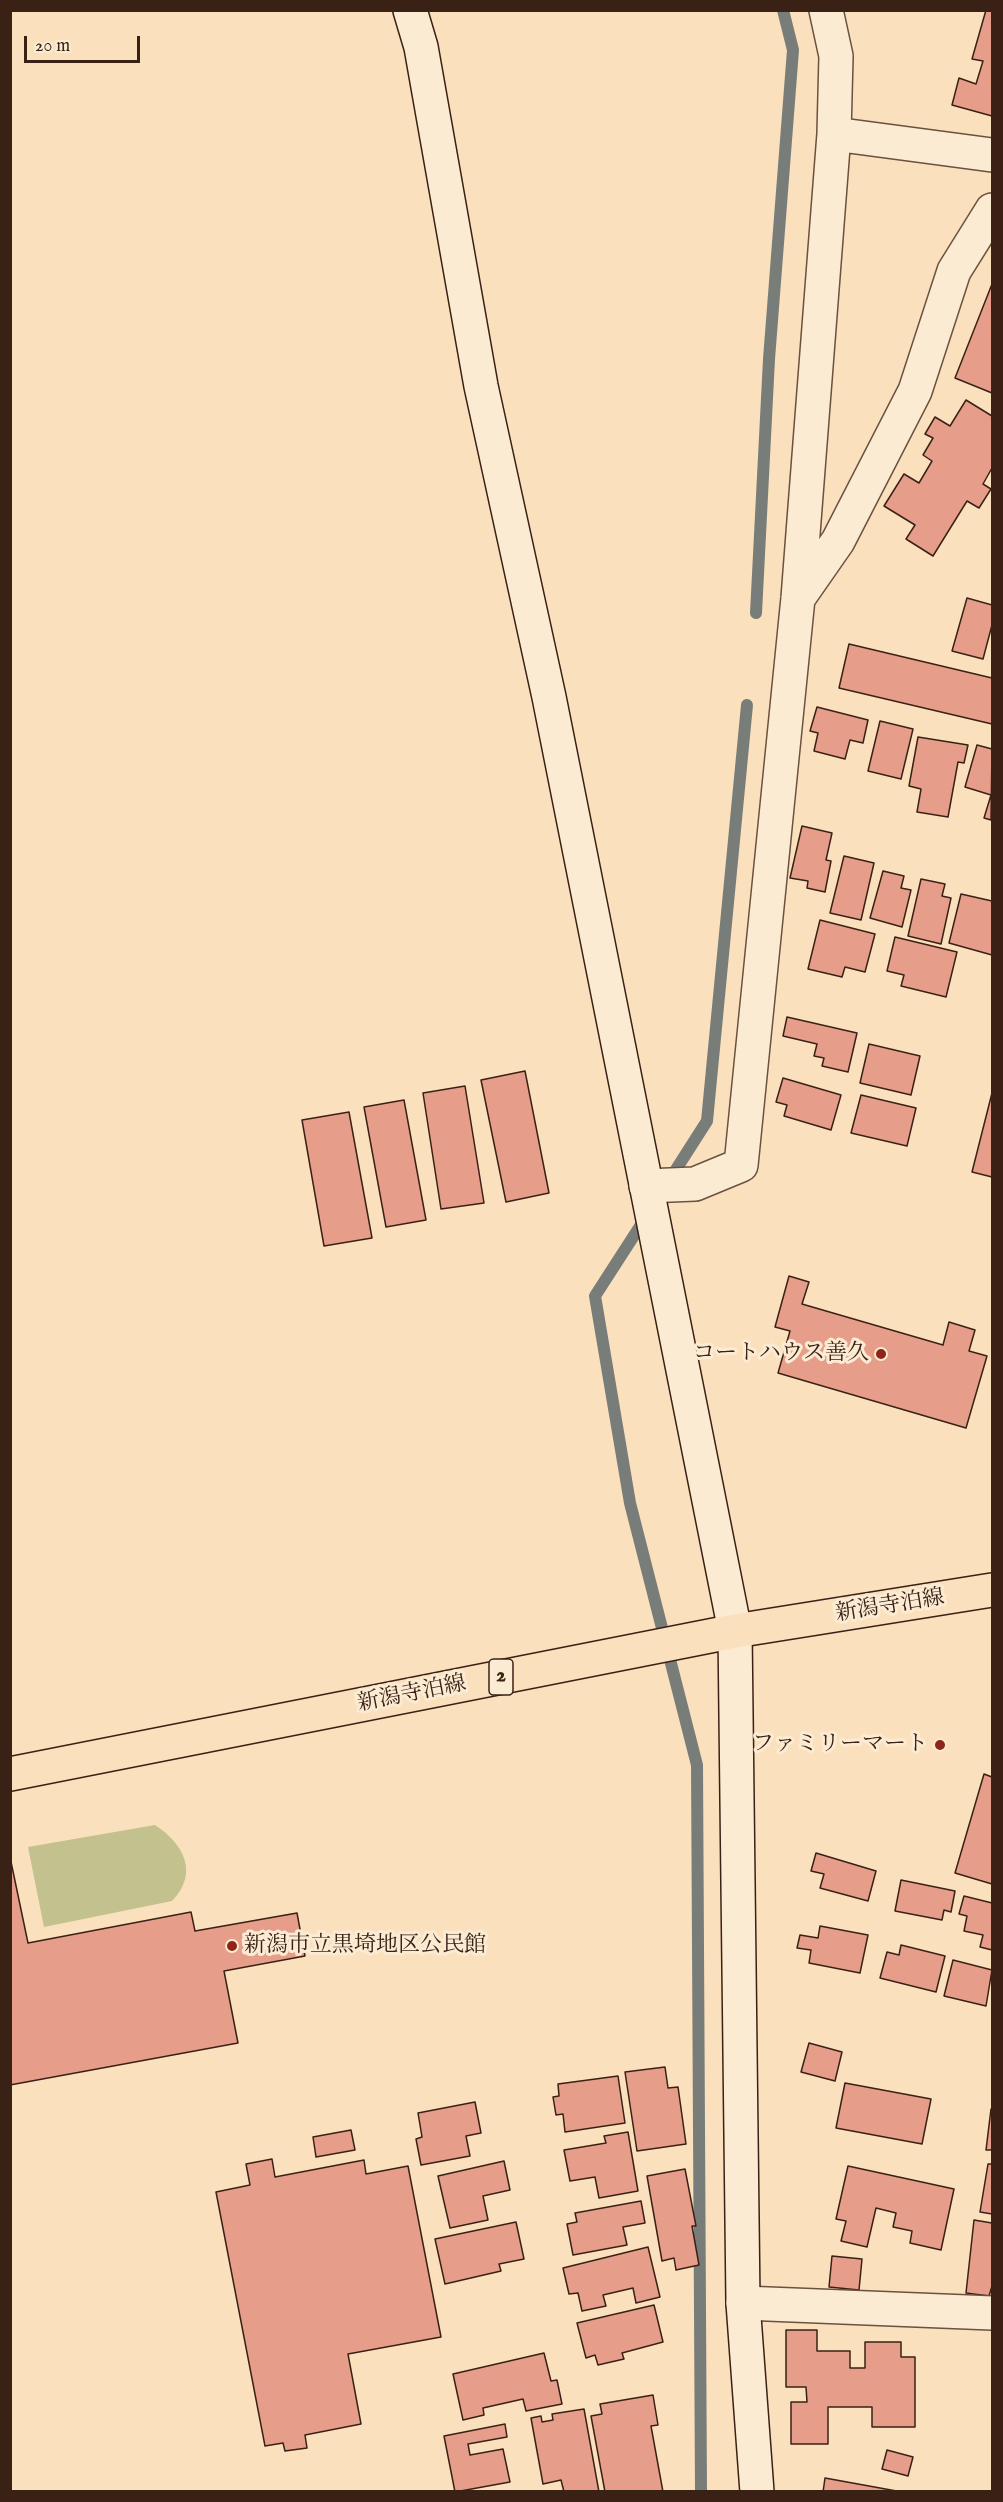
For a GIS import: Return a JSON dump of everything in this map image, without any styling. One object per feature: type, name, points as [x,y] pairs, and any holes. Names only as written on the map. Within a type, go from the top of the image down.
[{"type":"main road","name":"新潟寺泊線","points":[[10,1774],[735,1631],[992,1590]]},
{"type":"street","points":[[410,10],[421,46],[481,386],[549,697],[735,1631],[743,2303],[757,2492]]},
{"type":"street","points":[[646,1186],[695,1184],[741,1165],[798,598],[834,134],[836,56],[826,10]]},
{"type":"street","points":[[834,134],[993,155]]},
{"type":"street","points":[[798,598],[838,541],[915,391],[954,271],[993,210]]},
{"type":"street","points":[[743,2303],[993,2313]]},
{"type":"shaded area","points":[[155,1825],[174,1841],[184,1860],[185,1880],[172,1901],[44,1927],[28,1847]]},
{"type":"building","points":[[986,10],[992,10],[992,116],[952,105],[959,78],[976,84],[983,61],[972,59]]},
{"type":"building","points":[[992,284],[992,393],[955,378]]},
{"type":"building","points":[[966,400],[992,416],[992,468],[983,484],[991,489],[979,508],[967,501],[933,556],[906,539],[915,525],[884,506],[904,474],[919,483],[932,461],[923,455],[933,438],[925,434],[935,417],[950,426]]},
{"type":"building","points":[[967,598],[992,605],[992,625],[983,659],[952,651]]},
{"type":"building","points":[[849,644],[992,678],[992,724],[839,688]]},
{"type":"building","points":[[817,707],[868,720],[863,743],[850,740],[845,759],[814,751],[818,733],[810,731]]},
{"type":"building","points":[[880,721],[913,729],[901,779],[868,771]]},
{"type":"building","points":[[918,737],[968,745],[964,763],[958,762],[948,817],[917,812],[921,789],[909,786]]},
{"type":"building","points":[[977,745],[992,749],[991,820],[984,818],[991,795],[965,787]]},
{"type":"building","points":[[802,826],[832,833],[826,860],[831,861],[825,892],[807,888],[808,881],[790,878]]},
{"type":"building","points":[[844,856],[874,863],[861,920],[830,913]]},
{"type":"building","points":[[883,871],[904,876],[901,888],[911,890],[902,927],[870,918]]},
{"type":"building","points":[[921,879],[945,884],[942,896],[951,898],[941,944],[908,936]]},
{"type":"building","points":[[961,894],[992,901],[992,955],[949,943]]},
{"type":"building","points":[[820,920],[875,934],[865,972],[845,967],[842,977],[808,969]]},
{"type":"building","points":[[895,937],[957,952],[946,997],[901,986],[904,975],[887,971]]},
{"type":"building","points":[[787,1017],[857,1033],[848,1072],[822,1066],[824,1058],[814,1056],[817,1044],[783,1036]]},
{"type":"building","points":[[869,1044],[920,1056],[911,1095],[860,1083]]},
{"type":"building","points":[[525,1071],[549,1193],[506,1202],[481,1080]]},
{"type":"building","points":[[783,1078],[841,1095],[831,1130],[784,1116],[787,1105],[776,1102]]},
{"type":"building","points":[[465,1086],[484,1203],[441,1209],[423,1093]]},
{"type":"building","points":[[992,1093],[992,1177],[972,1172]]},
{"type":"building","points":[[861,1095],[916,1108],[907,1146],[851,1133]]},
{"type":"building","points":[[404,1100],[426,1220],[386,1227],[364,1107]]},
{"type":"building","points":[[349,1112],[372,1238],[324,1246],[302,1120]]},
{"type":"building","name":"コートハウス善久","points":[[789,1276],[809,1282],[802,1304],[943,1345],[949,1322],[975,1330],[969,1351],[987,1356],[966,1428],[778,1373],[790,1331],[775,1327]]},
{"type":"building","points":[[984,1774],[992,1777],[992,1884],[955,1873]]},
{"type":"building","points":[[816,1853],[876,1871],[868,1901],[820,1888],[824,1874],[811,1871]]},
{"type":"building","points":[[10,1857],[28,1943],[191,1912],[195,1931],[297,1913],[305,1956],[224,1971],[238,2043],[10,2085]]},
{"type":"building","points":[[901,1880],[955,1891],[951,1912],[944,1910],[942,1920],[895,1911]]},
{"type":"building","points":[[964,1896],[992,1903],[992,1950],[980,1947],[983,1935],[964,1931],[967,1916],[959,1914]]},
{"type":"building","points":[[820,1926],[868,1935],[860,1973],[809,1963],[811,1950],[797,1948],[800,1935],[818,1938]]},
{"type":"building","points":[[901,1945],[945,1956],[936,1992],[880,1978],[887,1952],[899,1955]]},
{"type":"building","points":[[953,1960],[992,1970],[986,2006],[944,1996]]},
{"type":"building","points":[[809,2043],[842,2052],[835,2081],[801,2072]]},
{"type":"building","points":[[665,2067],[668,2088],[678,2087],[686,2144],[637,2151],[625,2072]]},
{"type":"building","points":[[618,2076],[625,2123],[565,2132],[563,2114],[556,2115],[553,2097],[559,2096],[558,2084]]},
{"type":"building","points":[[845,2083],[931,2099],[922,2144],[836,2128]]},
{"type":"building","points":[[475,2102],[481,2133],[466,2136],[470,2156],[421,2165],[416,2139],[422,2137],[418,2113]]},
{"type":"building","points":[[991,2109],[992,2150],[986,2150]]},
{"type":"building","points":[[351,2130],[355,2150],[316,2157],[313,2137]]},
{"type":"building","points":[[628,2132],[638,2191],[599,2198],[595,2177],[570,2181],[564,2150],[606,2143],[604,2136]]},
{"type":"building","points":[[272,2159],[275,2177],[364,2160],[366,2174],[408,2166],[441,2337],[348,2354],[361,2424],[305,2435],[307,2448],[285,2451],[283,2443],[265,2446],[216,2192],[250,2185],[246,2164]]},
{"type":"building","points":[[504,2161],[510,2190],[483,2196],[488,2220],[450,2228],[438,2176]]},
{"type":"building","points":[[988,2164],[992,2164],[992,2214],[980,2212]]},
{"type":"building","points":[[848,2166],[954,2189],[941,2250],[910,2243],[912,2231],[893,2227],[896,2213],[876,2208],[867,2247],[841,2241],[846,2221],[836,2219]]},
{"type":"building","points":[[685,2169],[696,2226],[692,2226],[699,2265],[676,2270],[674,2258],[662,2261],[647,2176]]},
{"type":"building","points":[[641,2201],[645,2223],[623,2227],[627,2245],[573,2255],[567,2224],[577,2222],[575,2213]]},
{"type":"building","points":[[974,2220],[992,2223],[992,2286],[989,2296],[966,2293]]},
{"type":"building","points":[[516,2222],[524,2259],[499,2264],[501,2271],[445,2284],[435,2239]]},
{"type":"building","points":[[648,2247],[660,2297],[636,2303],[633,2288],[603,2295],[606,2306],[582,2311],[578,2293],[569,2294],[563,2268]]},
{"type":"building","points":[[832,2256],[862,2259],[859,2290],[829,2287]]},
{"type":"building","points":[[654,2305],[663,2342],[622,2353],[624,2359],[598,2365],[595,2355],[586,2358],[577,2323]]},
{"type":"building","points":[[786,2330],[817,2330],[817,2351],[850,2351],[850,2368],[865,2368],[865,2342],[901,2342],[901,2357],[915,2357],[915,2427],[872,2427],[872,2407],[828,2407],[828,2444],[791,2444],[791,2402],[807,2402],[806,2387],[786,2387]]},
{"type":"building","points":[[544,2353],[551,2381],[557,2380],[562,2404],[526,2411],[523,2399],[483,2408],[484,2415],[463,2420],[453,2374]]},
{"type":"building","points":[[653,2395],[658,2425],[651,2426],[663,2492],[605,2492],[591,2416],[602,2414],[600,2404]]},
{"type":"building","points":[[584,2409],[599,2492],[564,2492],[561,2480],[543,2484],[531,2418],[541,2416],[542,2422],[553,2420],[552,2414]]},
{"type":"building","points":[[505,2424],[507,2437],[468,2444],[470,2455],[503,2449],[510,2482],[455,2492],[444,2436]]},
{"type":"building","points":[[887,2450],[913,2457],[908,2476],[882,2469]]},
{"type":"building","points":[[825,2478],[902,2492],[823,2492]]},
{"type":"waterway","points":[[756,613],[769,359],[793,50],[783,10]]},
{"type":"waterway","points":[[668,1182],[707,1121],[747,705]]},
{"type":"waterway","points":[[646,1217],[595,1296],[630,1503],[697,1765],[701,2492]]},
{"type":"place","name":"コートハウス善久","points":[[881,1354]]},
{"type":"place","name":"ファミリーマート","points":[[940,1745]]},
{"type":"place","name":"新潟市立黒埼地区公民館","points":[[232,1946]]}]
